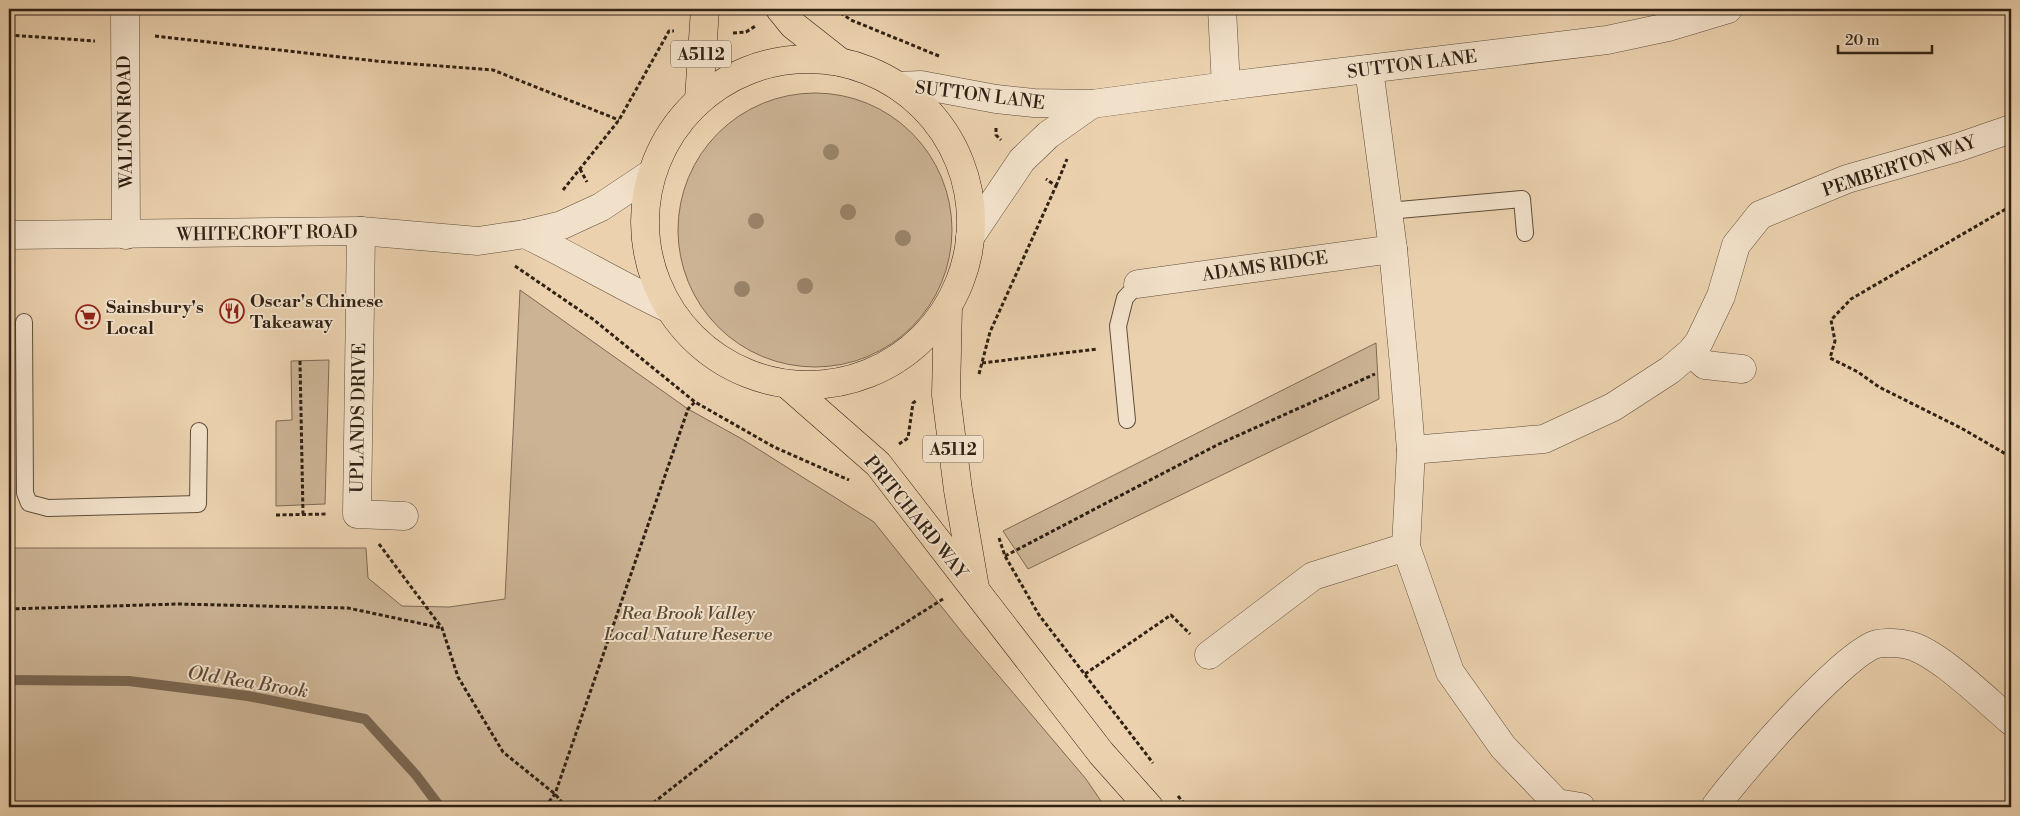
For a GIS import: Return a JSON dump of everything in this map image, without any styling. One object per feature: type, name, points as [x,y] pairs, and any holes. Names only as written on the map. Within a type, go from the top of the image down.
[{"type":"main road","name":"A5112","points":[[698,99],[705,9]]},
{"type":"main road","points":[[771,16],[793,25],[840,62],[886,79],[898,86],[925,108],[947,136],[964,176],[970,202],[970,237],[963,273],[948,306],[916,344],[875,371],[828,385],[788,385],[749,375],[713,356],[684,329],[668,308],[650,266],[645,235],[646,204],[652,173],[670,135],[698,99],[740,74],[789,60],[840,62]]},
{"type":"main road","name":"PRITCHARD WAY","points":[[948,306],[946,395],[958,490],[975,591]]},
{"type":"main road","name":"PRITCHARD WAY","points":[[788,385],[878,464],[1101,753],[1149,807]]},
{"type":"street","name":"WALTON ROAD","points":[[125,9],[126,235]]},
{"type":"street","points":[[1222,9],[1226,86]]},
{"type":"street","name":"SUTTON LANE","points":[[898,86],[922,85],[1034,103],[1092,104],[1607,40],[1718,10]]},
{"type":"street","points":[[1369,69],[1393,249],[1411,450],[1406,547],[1450,672],[1504,747],[1564,806]]},
{"type":"street","name":"SUTTON LANE","points":[[970,237],[1022,160],[1048,135],[1092,104]]},
{"type":"street","name":"PEMBERTON WAY","points":[[1691,352],[1699,342],[1721,296],[1736,245],[1760,215],[1847,179],[1959,148],[2011,129]]},
{"type":"street","name":"WHITECROFT ROAD","points":[[9,234],[126,235],[361,232],[478,241],[525,234],[562,225],[594,210],[652,173]]},
{"type":"street","name":"UPLANDS DRIVE","points":[[357,514],[361,232]]},
{"type":"street","points":[[525,234],[572,256],[609,280],[668,308]]},
{"type":"street","name":"ADAMS RIDGE","points":[[1138,284],[1393,249]]},
{"type":"street","points":[[1411,450],[1544,439],[1613,407],[1670,370],[1691,352],[1705,365],[1742,368]]},
{"type":"street","points":[[357,514],[404,516]]},
{"type":"street","points":[[1209,655],[1313,576],[1406,547]]},
{"type":"street","points":[[1716,807],[1756,758],[1836,672],[1850,659],[1878,644],[1909,645],[1936,659],[2011,721]]},
{"type":"lane","points":[[1388,211],[1522,199],[1525,233]]},
{"type":"lane","points":[[1127,420],[1118,326],[1126,298],[1138,284]]},
{"type":"lane","points":[[24,322],[17,494],[29,503],[48,508],[198,504],[199,432]]},
{"type":"path","points":[[835,9],[851,20],[942,57]]},
{"type":"path","points":[[729,34],[746,32],[771,16]]},
{"type":"path","points":[[9,35],[124,44],[151,35],[265,49],[493,70],[619,120]]},
{"type":"path","points":[[996,126],[996,135],[1003,141]]},
{"type":"path","points":[[580,169],[586,180]]},
{"type":"path","points":[[977,380],[990,332],[1056,186],[1043,176]]},
{"type":"path","points":[[2011,206],[1850,298],[1831,320],[1835,341],[1830,358],[1858,372],[1879,387],[1961,428],[2011,457]]},
{"type":"path","points":[[982,363],[1120,346]]},
{"type":"path","points":[[300,361],[303,514]]},
{"type":"path","points":[[1005,556],[1219,444],[1388,368],[1404,365]]},
{"type":"path","points":[[899,444],[908,438],[913,403],[919,398]]},
{"type":"path","points":[[545,807],[556,794],[688,409],[696,402]]},
{"type":"path","points":[[276,515],[357,514],[442,628],[458,677],[503,752],[556,794],[566,807]]},
{"type":"path","points":[[995,529],[1005,556],[1039,615],[1157,768]]},
{"type":"path","points":[[648,807],[785,699],[944,598]]},
{"type":"path","points":[[9,610],[179,604],[348,608],[442,628]]},
{"type":"path","points":[[1085,674],[1171,614],[1209,655]]},
{"type":"path","points":[[1175,792],[1187,807]]},
{"type":"green space","points":[[815,93],[855,99],[891,116],[912,133],[929,154],[946,190],[952,230],[946,270],[929,306],[912,327],[891,344],[855,361],[815,367],[775,361],[739,344],[718,327],[701,306],[684,270],[678,230],[684,190],[701,154],[718,133],[739,116],[775,99]]},
{"type":"green space","name":"Rea Brook Valley Local Nature Reserve","points":[[520,290],[688,409],[742,439],[874,522],[965,636],[1086,779],[1105,807],[9,807],[9,548],[366,548],[368,578],[402,606],[449,607],[505,599]]},
{"type":"green space","points":[[1376,343],[1379,399],[1028,569],[1003,531]]},
{"type":"green space","points":[[329,360],[325,504],[276,506],[276,421],[292,420],[291,361]]},
{"type":"waterway","name":"Old Rea Brook","points":[[9,680],[129,681],[248,696],[365,719],[416,775],[440,807]]},
{"type":"place","name":"Oscar's Chinese Takeaway","points":[[232,311]]},
{"type":"place","name":"Sainsbury's Local","points":[[88,317]]}]
